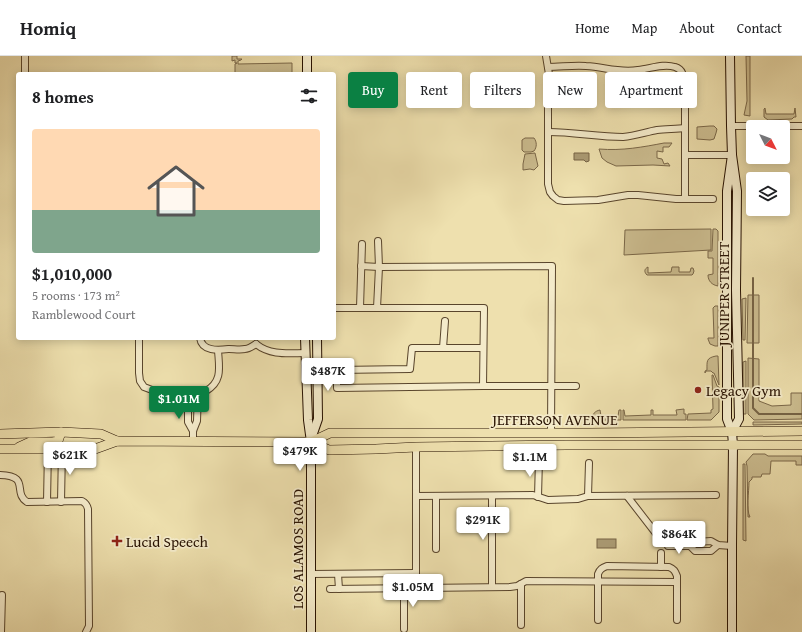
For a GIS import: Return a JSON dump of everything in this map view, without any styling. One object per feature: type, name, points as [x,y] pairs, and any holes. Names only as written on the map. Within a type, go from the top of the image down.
[{"type":"main road","name":"JEFFERSON AVENUE","points":[[311,442],[328,434],[802,431]]},
{"type":"main road","name":"JEFFERSON AVENUE","points":[[0,434],[60,432],[101,434],[117,442]]},
{"type":"main road","points":[[16,449],[30,442],[58,441],[60,432]]},
{"type":"main road","points":[[566,445],[570,440],[587,438],[589,437],[590,433]]},
{"type":"main road","name":"JEFFERSON AVENUE","points":[[0,449],[95,449],[117,442],[193,441],[311,442],[329,450],[566,445],[802,445]]},
{"type":"street","points":[[25,56],[25,72]]},
{"type":"street","points":[[307,56],[307,72]]},
{"type":"street","points":[[546,56],[549,74],[548,184],[550,192],[553,196],[558,200],[564,201],[598,200],[628,195],[642,195],[666,199],[713,199]]},
{"type":"street","name":"JUNIPER STREET","points":[[730,56],[730,126],[732,155],[726,191],[727,419],[732,432],[733,445],[732,632]]},
{"type":"street","points":[[548,67],[585,66],[624,72],[657,66],[676,67],[681,71],[684,77],[685,85],[685,199]]},
{"type":"street","points":[[730,126],[802,126]]},
{"type":"street","points":[[549,132],[625,137],[658,130],[685,128]]},
{"type":"street","points":[[684,155],[732,155]]},
{"type":"street","points":[[378,241],[378,308]]},
{"type":"street","points":[[360,308],[362,244]]},
{"type":"street","points":[[361,266],[552,266],[551,433]]},
{"type":"street","points":[[336,308],[484,308],[483,386]]},
{"type":"street","points":[[443,348],[445,321]]},
{"type":"street","points":[[139,340],[140,381],[144,387],[160,392],[206,391],[213,387],[217,380],[218,350]]},
{"type":"street","points":[[200,340],[200,342],[211,350],[245,349],[251,347],[257,341],[264,349],[272,352],[306,353]]},
{"type":"street","points":[[305,340],[308,420],[311,442]]},
{"type":"street","points":[[311,442],[318,419],[317,340]]},
{"type":"street","points":[[483,348],[412,348],[410,369],[336,370],[337,388],[576,386]]},
{"type":"street","points":[[188,391],[188,422],[193,431]]},
{"type":"street","points":[[193,441],[193,431],[197,421],[198,391]]},
{"type":"street","name":"LOS ALAMOS ROAD","points":[[311,442],[311,632]]},
{"type":"street","points":[[416,447],[416,588]]},
{"type":"street","points":[[47,502],[48,449]]},
{"type":"street","points":[[61,502],[62,449]]},
{"type":"street","points":[[538,497],[539,460]]},
{"type":"street","points":[[588,496],[589,463]]},
{"type":"street","points":[[0,476],[11,476],[18,481],[22,499],[27,502],[82,501],[85,503],[88,509],[89,626],[86,632]]},
{"type":"street","points":[[48,483],[61,483]]},
{"type":"street","points":[[416,496],[533,495],[548,500],[578,499],[588,496],[716,495]]},
{"type":"street","points":[[436,496],[436,549]]},
{"type":"street","points":[[492,496],[492,587]]},
{"type":"street","points":[[627,496],[661,540]]},
{"type":"street","points":[[668,546],[690,546],[696,542],[711,541],[718,545],[732,546]]},
{"type":"street","points":[[690,546],[695,551],[711,551],[718,545]]},
{"type":"street","points":[[661,553],[661,567]]},
{"type":"street","points":[[598,620],[597,580],[599,571],[607,566],[674,568],[677,582],[677,620]]},
{"type":"street","points":[[311,574],[416,573]]},
{"type":"street","points":[[338,574],[339,588]]},
{"type":"street","points":[[330,589],[517,586],[526,581],[597,580],[677,582]]},
{"type":"street","points":[[521,584],[521,625]]},
{"type":"street","points":[[404,588],[404,629]]},
{"type":"street","points":[[1,632],[2,595]]},
{"type":"shaded area","points":[[232,56],[237,56],[237,59],[242,59],[238,61],[238,64],[292,63],[292,72],[235,72],[235,64],[237,63],[235,63],[235,60],[232,61]]},
{"type":"shaded area","points":[[746,56],[750,56],[750,116],[744,115],[747,101]]},
{"type":"shaded area","points":[[765,108],[766,114],[794,114],[795,108],[796,117],[792,119],[768,120],[764,117]]},
{"type":"shaded area","points":[[714,126],[717,129],[714,139],[697,139],[697,127]]},
{"type":"shaded area","points":[[525,138],[534,138],[536,141],[536,148],[534,151],[524,152],[522,150],[522,140]]},
{"type":"shaded area","points":[[672,143],[669,147],[663,147],[663,152],[657,151],[657,158],[662,159],[664,164],[668,163],[670,166],[616,166],[602,158],[599,149],[624,149]]},
{"type":"shaded area","points":[[535,153],[538,166],[534,170],[523,170],[525,154]]},
{"type":"shaded area","points":[[574,153],[589,153],[589,161],[574,160]]},
{"type":"shaded area","points":[[711,229],[711,250],[624,255],[625,230]]},
{"type":"shaded area","points":[[713,229],[718,231],[718,286],[714,285],[708,277],[708,275],[713,274],[713,258],[708,258],[708,251],[712,251]]},
{"type":"shaded area","points":[[648,267],[648,273],[671,272],[672,267],[679,267],[679,272],[690,272],[691,268],[693,268],[694,271],[692,275],[647,275],[645,271]]},
{"type":"shaded area","points":[[748,295],[759,295],[759,343],[747,343]]},
{"type":"shaded area","points":[[746,298],[745,340],[743,340],[742,299]]},
{"type":"shaded area","points":[[718,306],[718,346],[710,344],[708,339],[714,338],[713,308]]},
{"type":"shaded area","points":[[718,356],[719,385],[714,373],[711,371],[706,371],[705,373],[705,371],[707,370],[708,360]]},
{"type":"shaded area","points":[[748,358],[759,359],[759,401],[772,406],[791,405],[791,393],[802,393],[802,419],[754,420],[748,414]]},
{"type":"shaded area","points":[[746,361],[746,414],[743,414],[743,362]]},
{"type":"shaded area","points":[[712,375],[717,386],[719,387],[719,412],[711,420],[687,420],[688,414],[711,413],[711,410],[713,409]]},
{"type":"shaded area","points":[[684,409],[686,420],[623,420],[623,410],[625,416],[651,415],[651,410],[653,410],[653,415],[677,415],[676,410]]},
{"type":"shaded area","points":[[600,410],[601,416],[618,416],[619,410],[621,410],[621,420],[592,420],[594,413]]},
{"type":"shaded area","points":[[753,422],[802,422],[802,424],[753,425]]},
{"type":"shaded area","points":[[753,454],[765,454],[768,456],[802,456],[802,465],[796,465],[796,461],[771,461],[770,474],[762,474],[761,477],[752,477],[749,482],[748,505],[750,517],[748,517],[746,462]]},
{"type":"shaded area","points":[[743,464],[745,464],[746,541],[743,540]]},
{"type":"shaded area","points":[[597,539],[616,539],[616,548],[597,548]]},
{"type":"waterway","points":[[753,278],[753,408],[759,414],[802,414]]},
{"type":"place","name":"Legacy Gym","points":[[698,390]]},
{"type":"place","name":"Lucid Speech","points":[[117,541]]}]
